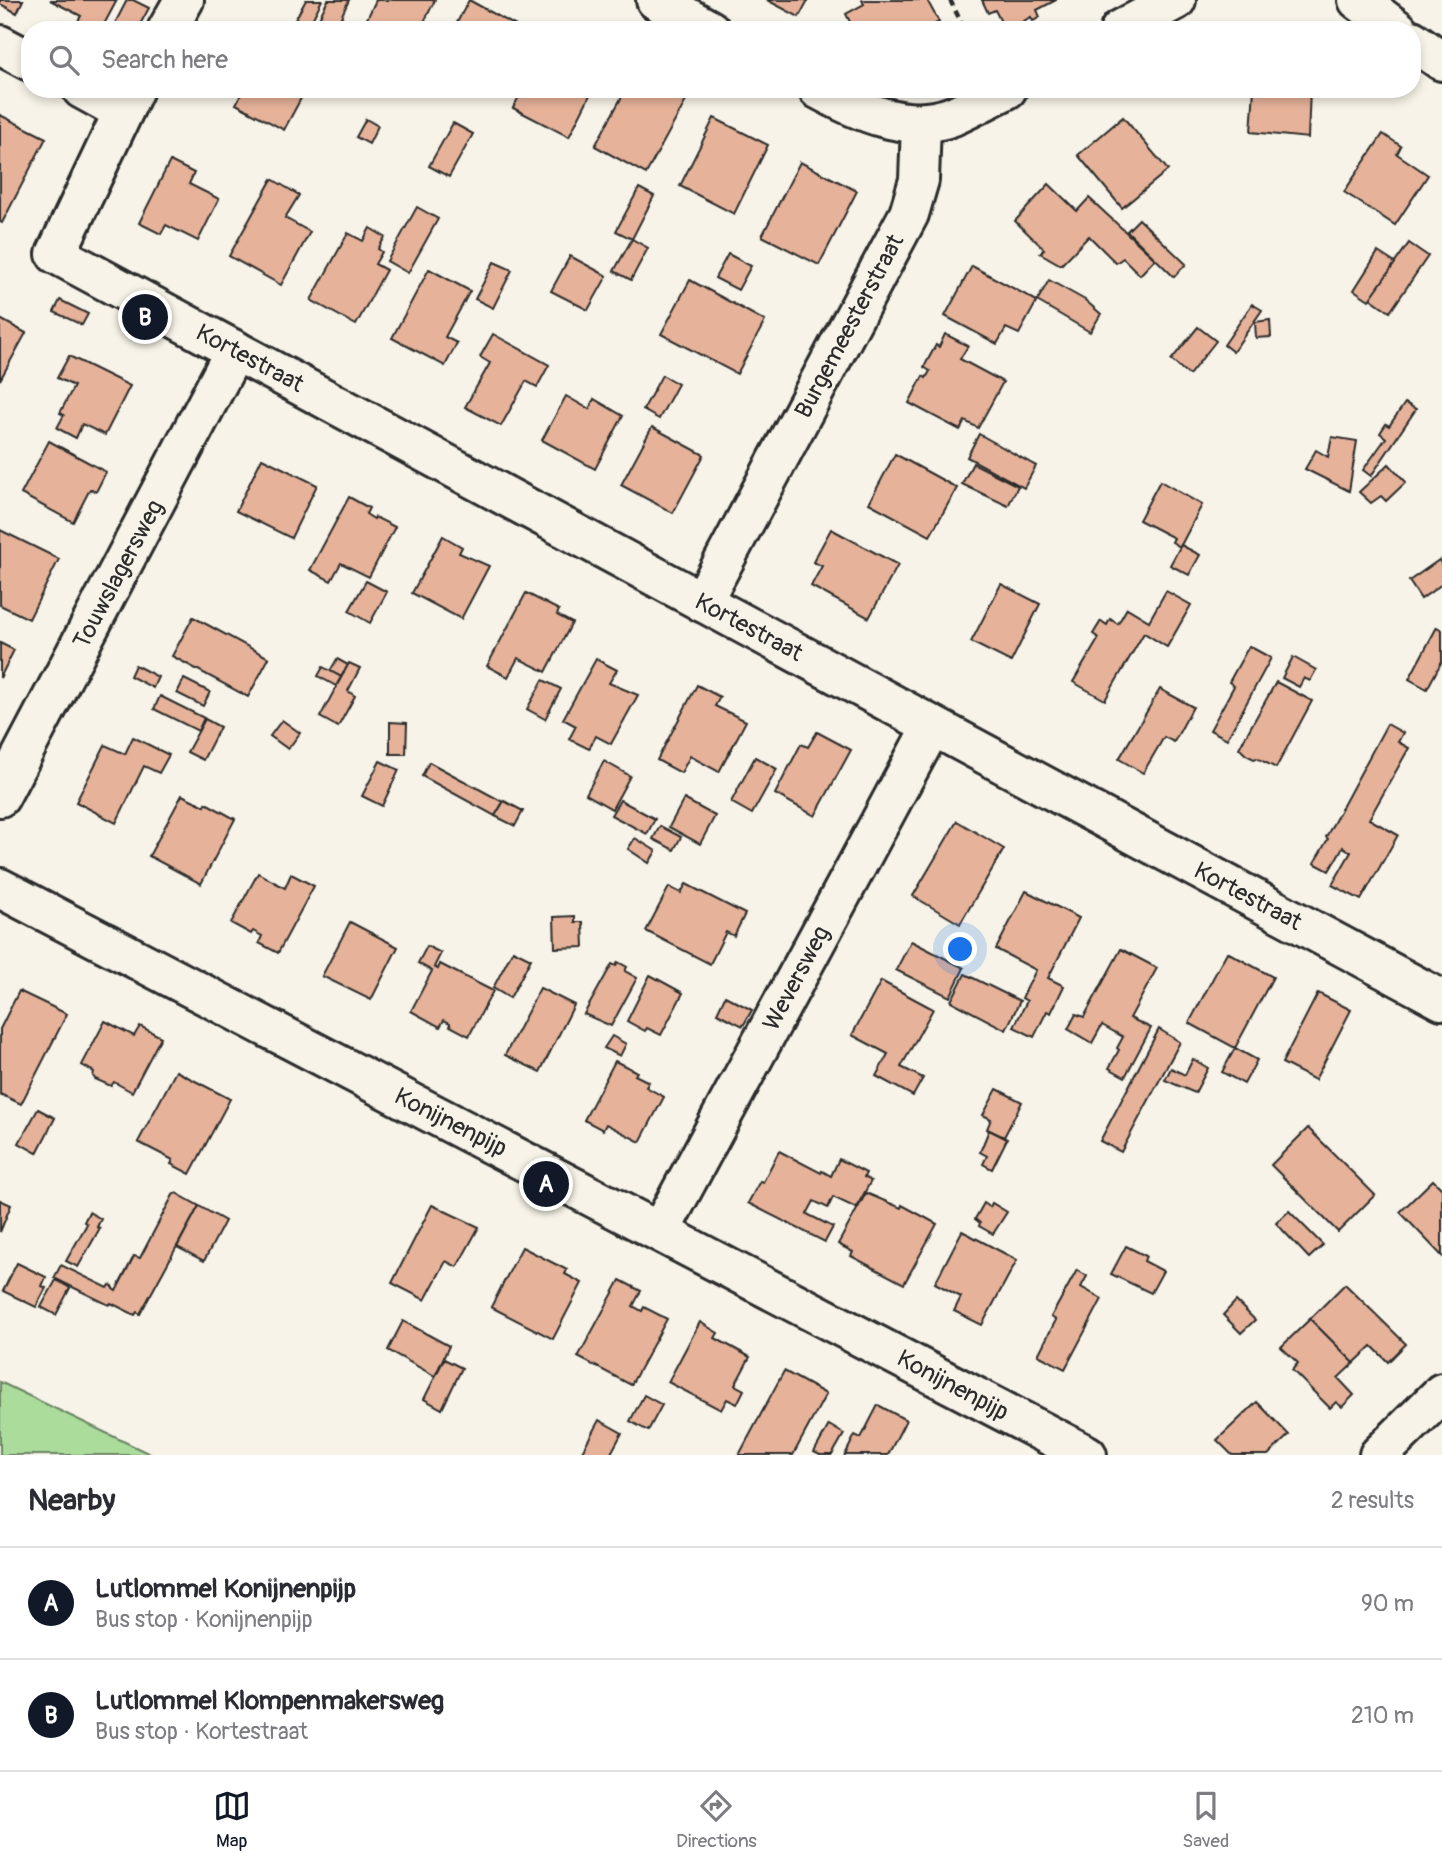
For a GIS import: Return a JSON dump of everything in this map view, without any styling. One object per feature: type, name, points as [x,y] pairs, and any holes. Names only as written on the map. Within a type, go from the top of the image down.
[{"type":"street","points":[[172,21],[184,0]]},
{"type":"street","points":[[656,0],[694,21]]},
{"type":"street","points":[[1137,21],[1176,0]]},
{"type":"street","points":[[1358,0],[1386,21]]},
{"type":"street","points":[[0,45],[21,56]]},
{"type":"street","points":[[1421,46],[1442,61]]},
{"type":"street","points":[[834,98],[872,115],[921,123],[951,117],[989,98]]},
{"type":"street","name":"Kortestraat","points":[[128,100],[56,254],[1442,1000]]},
{"type":"street","name":"Burgemeesterstraat","points":[[702,602],[909,214],[919,180],[921,123]]},
{"type":"street","name":"Touwslagersweg","points":[[0,797],[235,350]]},
{"type":"street","name":"Weversweg","points":[[660,1231],[932,726]]},
{"type":"street","name":"Konijnenpijp","points":[[0,888],[1087,1455]]},
{"type":"street","points":[[1379,1455],[1442,1393]]},
{"type":"path","points":[[950,0],[960,21]]},
{"type":"green space","points":[[0,1382],[152,1455],[0,1455]]},
{"type":"building","points":[[0,0],[23,0],[17,13],[0,4]]},
{"type":"building","points":[[50,0],[117,0],[106,21],[78,21],[81,16]]},
{"type":"building","points":[[127,0],[149,8],[142,21],[116,21]]},
{"type":"building","points":[[306,0],[322,0],[312,21],[294,21]]},
{"type":"building","points":[[328,0],[349,0],[341,17],[348,21],[318,21]]},
{"type":"building","points":[[376,0],[435,0],[424,21],[366,21]]},
{"type":"building","points":[[469,0],[507,21],[458,21]]},
{"type":"building","points":[[767,0],[808,0],[799,17]]},
{"type":"building","points":[[862,0],[927,0],[938,21],[850,21],[846,14],[864,4]]},
{"type":"building","points":[[982,0],[1056,0],[1037,10],[1040,17],[1033,21],[1031,17],[1024,21],[1000,21],[995,10],[988,13]]},
{"type":"building","points":[[239,98],[301,98],[284,130],[236,104]]},
{"type":"building","points":[[518,98],[588,98],[569,137],[513,108]]},
{"type":"building","points":[[621,98],[687,99],[646,174],[595,146]]},
{"type":"building","points":[[1253,98],[1310,98],[1308,138],[1251,132]]},
{"type":"building","points":[[0,115],[46,138],[2,223],[0,222]]},
{"type":"building","points":[[1123,117],[1168,170],[1122,208],[1078,155]]},
{"type":"building","points":[[714,118],[768,145],[734,214],[680,186]]},
{"type":"building","points":[[366,119],[378,126],[369,144],[356,137]]},
{"type":"building","points":[[453,123],[473,134],[449,177],[429,166]]},
{"type":"building","points":[[1383,134],[1401,146],[1397,154],[1428,175],[1395,225],[1344,192]]},
{"type":"building","points":[[170,161],[194,173],[189,184],[219,199],[198,241],[166,225],[161,234],[139,223]]},
{"type":"building","points":[[800,162],[857,191],[819,265],[762,236]]},
{"type":"building","points":[[272,179],[299,195],[285,218],[310,232],[281,285],[229,256]]},
{"type":"building","points":[[1049,184],[1077,211],[1089,198],[1155,259],[1140,275],[1123,258],[1116,263],[1089,236],[1061,265],[1040,253],[1044,249],[1015,221]]},
{"type":"building","points":[[639,188],[654,196],[632,239],[616,231]]},
{"type":"building","points":[[417,207],[438,219],[408,273],[387,261]]},
{"type":"building","points":[[1139,219],[1186,264],[1174,277],[1127,231]]},
{"type":"building","points":[[370,228],[385,237],[378,249],[382,252],[375,264],[386,270],[356,325],[311,300],[348,233],[363,241]]},
{"type":"building","points":[[632,239],[648,248],[631,280],[614,271]]},
{"type":"building","points":[[1409,243],[1428,256],[1390,312],[1370,298]]},
{"type":"building","points":[[1378,252],[1395,263],[1369,300],[1354,290]]},
{"type":"building","points":[[728,254],[751,266],[738,290],[715,278]]},
{"type":"building","points":[[570,256],[607,276],[588,310],[551,291]]},
{"type":"building","points":[[494,262],[512,270],[493,308],[475,299]]},
{"type":"building","points":[[972,266],[1037,301],[1019,334],[1006,328],[997,344],[945,316]]},
{"type":"building","points":[[429,269],[470,291],[445,337],[457,343],[445,366],[392,338]]},
{"type":"building","points":[[690,280],[765,321],[737,374],[661,334]]},
{"type":"building","points":[[1049,280],[1085,300],[1101,314],[1090,332],[1037,301]]},
{"type":"building","points":[[60,300],[88,314],[82,325],[54,312]]},
{"type":"building","points":[[1252,304],[1262,310],[1233,352],[1224,345]]},
{"type":"building","points":[[0,319],[26,333],[0,380]]},
{"type":"building","points":[[1270,320],[1271,337],[1256,338],[1255,322]]},
{"type":"building","points":[[1198,327],[1216,341],[1189,375],[1171,360]]},
{"type":"building","points":[[493,334],[549,365],[537,387],[526,381],[501,426],[465,407],[490,363],[480,357]]},
{"type":"building","points":[[945,334],[968,346],[960,359],[1003,382],[978,428],[965,421],[960,430],[909,403],[923,376],[926,378],[930,371],[924,367]]},
{"type":"building","points":[[69,356],[130,386],[105,435],[82,424],[76,438],[57,428],[64,415],[60,413],[74,386],[57,378]]},
{"type":"building","points":[[662,375],[678,384],[659,419],[643,410]]},
{"type":"building","points":[[566,396],[589,409],[594,399],[623,416],[595,469],[542,440]]},
{"type":"building","points":[[1405,403],[1416,409],[1371,476],[1363,470],[1386,438],[1380,433],[1386,424],[1389,426]]},
{"type":"building","points":[[652,427],[704,455],[673,513],[621,485]]},
{"type":"building","points":[[979,434],[1036,466],[1024,488],[967,457]]},
{"type":"building","points":[[1332,437],[1357,441],[1349,491],[1305,469],[1316,450],[1328,457]]},
{"type":"building","points":[[49,441],[106,472],[96,492],[90,489],[73,522],[21,494]]},
{"type":"building","points":[[895,454],[957,488],[930,536],[869,503]]},
{"type":"building","points":[[262,458],[317,485],[291,538],[236,511]]},
{"type":"building","points":[[973,463],[1018,486],[1008,506],[962,484]]},
{"type":"building","points":[[1389,464],[1406,482],[1386,501],[1381,496],[1371,503],[1359,492]]},
{"type":"building","points":[[1160,481],[1202,505],[1180,547],[1172,542],[1174,538],[1139,520]]},
{"type":"building","points":[[349,497],[369,508],[366,514],[395,527],[369,577],[341,563],[331,581],[310,570]]},
{"type":"building","points":[[831,529],[898,565],[869,618],[811,586],[822,566],[813,562]]},
{"type":"building","points":[[0,530],[59,559],[29,619],[0,605]]},
{"type":"building","points":[[443,536],[462,547],[459,553],[489,566],[461,619],[412,593]]},
{"type":"building","points":[[1181,545],[1200,555],[1189,575],[1170,565]]},
{"type":"building","points":[[1439,560],[1442,565],[1442,584],[1421,599],[1409,581]]},
{"type":"building","points":[[366,581],[387,592],[370,623],[349,611]]},
{"type":"building","points":[[1001,584],[1040,604],[1011,662],[971,642]]},
{"type":"building","points":[[1166,591],[1191,605],[1167,647],[1144,633],[1105,700],[1073,682],[1099,638],[1093,634],[1101,621],[1107,625],[1110,619],[1118,624],[1127,608],[1149,621]]},
{"type":"building","points":[[526,593],[559,610],[557,615],[572,623],[546,672],[518,658],[508,677],[487,666]]},
{"type":"building","points":[[193,617],[269,658],[248,697],[172,656]]},
{"type":"building","points":[[1437,627],[1442,630],[1442,661],[1427,689],[1409,679]]},
{"type":"building","points":[[0,643],[14,650],[0,678]]},
{"type":"building","points":[[1249,646],[1271,658],[1227,739],[1210,730],[1234,686],[1229,682]]},
{"type":"building","points":[[1293,657],[1316,670],[1310,681],[1304,678],[1299,687],[1282,678]]},
{"type":"building","points":[[337,659],[348,665],[341,677],[330,671]]},
{"type":"building","points":[[596,659],[617,670],[609,683],[638,695],[611,744],[596,736],[589,749],[569,739],[576,726],[563,719]]},
{"type":"building","points":[[349,663],[360,668],[348,691],[355,696],[338,727],[320,717]]},
{"type":"building","points":[[135,665],[158,677],[153,688],[130,676]]},
{"type":"building","points":[[323,667],[341,677],[336,686],[318,676]]},
{"type":"building","points":[[184,679],[210,692],[203,706],[177,693]]},
{"type":"building","points":[[543,680],[561,689],[545,719],[527,709]]},
{"type":"building","points":[[1276,682],[1312,701],[1276,768],[1246,755],[1239,748]]},
{"type":"building","points":[[697,685],[720,697],[715,706],[746,721],[719,772],[690,756],[681,773],[657,760]]},
{"type":"building","points":[[1160,689],[1193,707],[1174,742],[1164,737],[1143,773],[1119,759]]},
{"type":"building","points":[[160,696],[204,718],[198,731],[154,709]]},
{"type":"building","points":[[205,719],[220,727],[203,760],[187,752]]},
{"type":"building","points":[[282,720],[300,733],[288,749],[270,736]]},
{"type":"building","points":[[390,722],[407,723],[406,754],[390,754]]},
{"type":"building","points":[[1387,724],[1403,733],[1398,742],[1409,748],[1369,819],[1398,835],[1361,900],[1332,885],[1351,852],[1343,847],[1329,871],[1314,863]]},
{"type":"building","points":[[817,732],[851,750],[815,816],[775,794],[801,744],[808,747]]},
{"type":"building","points":[[133,737],[169,755],[159,773],[144,766],[116,823],[76,802],[105,745],[125,754]]},
{"type":"building","points":[[755,757],[777,769],[752,814],[731,802]]},
{"type":"building","points":[[380,761],[399,770],[382,806],[362,796]]},
{"type":"building","points":[[604,761],[630,776],[612,809],[586,794]]},
{"type":"building","points":[[429,762],[503,802],[495,816],[422,776]]},
{"type":"building","points":[[182,795],[205,806],[206,803],[235,819],[201,884],[149,856]]},
{"type":"building","points":[[684,799],[715,816],[700,844],[669,827]]},
{"type":"building","points":[[620,800],[655,819],[647,834],[611,815]]},
{"type":"building","points":[[504,801],[523,811],[515,826],[495,816]]},
{"type":"building","points":[[957,821],[1004,849],[960,924],[913,896]]},
{"type":"building","points":[[660,826],[681,837],[674,850],[653,839]]},
{"type":"building","points":[[635,838],[656,851],[649,863],[628,849]]},
{"type":"building","points":[[258,873],[285,888],[291,874],[314,886],[278,953],[259,943],[262,936],[253,931],[251,934],[231,923]]},
{"type":"building","points":[[686,884],[745,914],[734,936],[726,932],[710,964],[646,931],[669,887],[681,893]]},
{"type":"building","points":[[1026,891],[1079,918],[1048,978],[1064,986],[1051,1013],[1047,1011],[1034,1037],[1014,1027],[1027,1001],[1022,998],[1036,970],[996,949]]},
{"type":"building","points":[[575,916],[575,922],[583,922],[584,947],[555,948],[554,917]]},
{"type":"building","points":[[350,922],[398,947],[371,1000],[322,976]]},
{"type":"building","points":[[911,941],[964,968],[950,997],[896,970]]},
{"type":"building","points":[[427,946],[441,953],[434,967],[438,969],[440,964],[493,991],[469,1036],[444,1020],[440,1027],[411,1011],[432,971],[418,963]]},
{"type":"building","points":[[1121,949],[1157,968],[1130,1018],[1151,1028],[1125,1077],[1109,1068],[1123,1037],[1102,1025],[1092,1043],[1068,1029],[1076,1014],[1084,1017]]},
{"type":"building","points":[[513,950],[531,959],[510,998],[493,988]]},
{"type":"building","points":[[1227,952],[1273,977],[1235,1048],[1189,1023]]},
{"type":"building","points":[[618,962],[627,967],[625,971],[637,978],[611,1026],[584,1014],[612,964],[616,966]]},
{"type":"building","points":[[965,974],[1020,1001],[1006,1030],[951,1001]]},
{"type":"building","points":[[650,975],[683,993],[661,1035],[647,1028],[645,1031],[627,1021]]},
{"type":"building","points":[[881,981],[933,1009],[901,1067],[923,1078],[913,1096],[876,1076],[888,1054],[852,1035]]},
{"type":"building","points":[[540,988],[574,1005],[540,1072],[505,1055]]},
{"type":"building","points":[[19,991],[67,1014],[21,1104],[0,1094],[0,1029]]},
{"type":"building","points":[[1318,993],[1351,1010],[1315,1080],[1282,1063]]},
{"type":"building","points":[[725,996],[752,1010],[743,1026],[717,1013]]},
{"type":"building","points":[[105,1021],[134,1036],[140,1026],[161,1037],[132,1092],[114,1082],[111,1086],[95,1079],[94,1072],[82,1065]]},
{"type":"building","points":[[1159,1029],[1180,1042],[1121,1152],[1100,1141]]},
{"type":"building","points":[[612,1036],[626,1044],[620,1056],[604,1048]]},
{"type":"building","points":[[1235,1048],[1257,1060],[1244,1084],[1222,1072]]},
{"type":"building","points":[[1193,1059],[1208,1068],[1195,1093],[1165,1080],[1171,1068],[1185,1075]]},
{"type":"building","points":[[615,1061],[637,1072],[635,1075],[649,1082],[646,1087],[664,1097],[640,1142],[606,1124],[603,1130],[584,1120]]},
{"type":"building","points":[[176,1071],[230,1099],[190,1174],[171,1164],[173,1160],[138,1142]]},
{"type":"building","points":[[997,1089],[1022,1102],[1004,1137],[987,1129],[991,1119],[983,1115]]},
{"type":"building","points":[[38,1109],[55,1118],[37,1153],[19,1143]]},
{"type":"building","points":[[1308,1128],[1375,1195],[1338,1232],[1271,1165]]},
{"type":"building","points":[[989,1130],[1007,1139],[992,1169],[983,1164],[987,1156],[980,1152]]},
{"type":"building","points":[[779,1151],[831,1176],[839,1159],[866,1173],[864,1177],[871,1181],[856,1208],[833,1197],[828,1208],[814,1201],[807,1214],[833,1227],[825,1242],[748,1203],[760,1181],[763,1182]]},
{"type":"building","points":[[1433,1180],[1442,1189],[1442,1256],[1400,1212]]},
{"type":"building","points":[[176,1193],[199,1206],[140,1314],[137,1312],[135,1315],[111,1303],[109,1305],[54,1278],[61,1265],[108,1288],[113,1286],[116,1291],[134,1256],[140,1258]]},
{"type":"building","points":[[866,1193],[901,1208],[902,1205],[937,1224],[904,1284],[851,1256],[853,1252],[838,1244]]},
{"type":"building","points":[[0,1200],[11,1205],[0,1232]]},
{"type":"building","points":[[984,1203],[990,1207],[992,1203],[1007,1212],[993,1234],[979,1226],[980,1223],[975,1219]]},
{"type":"building","points":[[432,1205],[479,1227],[457,1267],[446,1261],[425,1300],[392,1283]]},
{"type":"building","points":[[199,1206],[225,1221],[204,1261],[177,1247]]},
{"type":"building","points":[[1289,1211],[1323,1245],[1309,1258],[1276,1223]]},
{"type":"building","points":[[89,1212],[101,1219],[97,1227],[100,1228],[78,1267],[66,1261],[87,1224],[84,1222]]},
{"type":"building","points":[[962,1231],[1017,1260],[982,1325],[954,1311],[961,1297],[935,1283]]},
{"type":"building","points":[[1126,1246],[1146,1256],[1144,1261],[1163,1271],[1151,1293],[1111,1274]]},
{"type":"building","points":[[522,1247],[567,1270],[565,1274],[582,1283],[553,1339],[491,1307]]},
{"type":"building","points":[[17,1263],[46,1277],[42,1286],[46,1288],[36,1307],[3,1291]]},
{"type":"building","points":[[1077,1270],[1087,1276],[1081,1287],[1102,1299],[1065,1369],[1038,1355],[1056,1320],[1051,1317]]},
{"type":"building","points":[[56,1280],[70,1288],[56,1315],[41,1307]]},
{"type":"building","points":[[620,1280],[641,1291],[633,1306],[642,1311],[644,1307],[667,1319],[631,1385],[578,1357]]},
{"type":"building","points":[[1345,1284],[1406,1344],[1388,1362],[1372,1346],[1354,1363],[1310,1319]]},
{"type":"building","points":[[1236,1301],[1255,1320],[1241,1333],[1223,1315]]},
{"type":"building","points":[[1310,1319],[1354,1363],[1338,1378],[1354,1395],[1342,1407],[1336,1402],[1330,1408],[1292,1370],[1298,1363],[1281,1347]]},
{"type":"building","points":[[403,1321],[449,1346],[435,1376],[388,1350]]},
{"type":"building","points":[[700,1322],[718,1333],[715,1338],[750,1357],[735,1385],[744,1390],[737,1404],[727,1399],[721,1410],[668,1382]]},
{"type":"building","points":[[444,1359],[462,1368],[442,1409],[424,1399]]},
{"type":"building","points":[[784,1371],[826,1394],[793,1455],[739,1455]]},
{"type":"building","points":[[644,1395],[662,1405],[648,1431],[630,1421]]},
{"type":"building","points":[[1257,1402],[1289,1435],[1268,1455],[1232,1455],[1217,1440]]},
{"type":"building","points":[[878,1405],[906,1420],[888,1455],[845,1455],[855,1435],[861,1438]]},
{"type":"building","points":[[599,1420],[622,1433],[610,1455],[580,1455]]},
{"type":"building","points":[[829,1425],[844,1434],[832,1455],[820,1455],[814,1452]]},
{"type":"place","name":"Lutlommel Klompenmakersweg","points":[[145,317]]},
{"type":"place","name":"Lutlommel Konijnenpijp","points":[[546,1184]]}]
